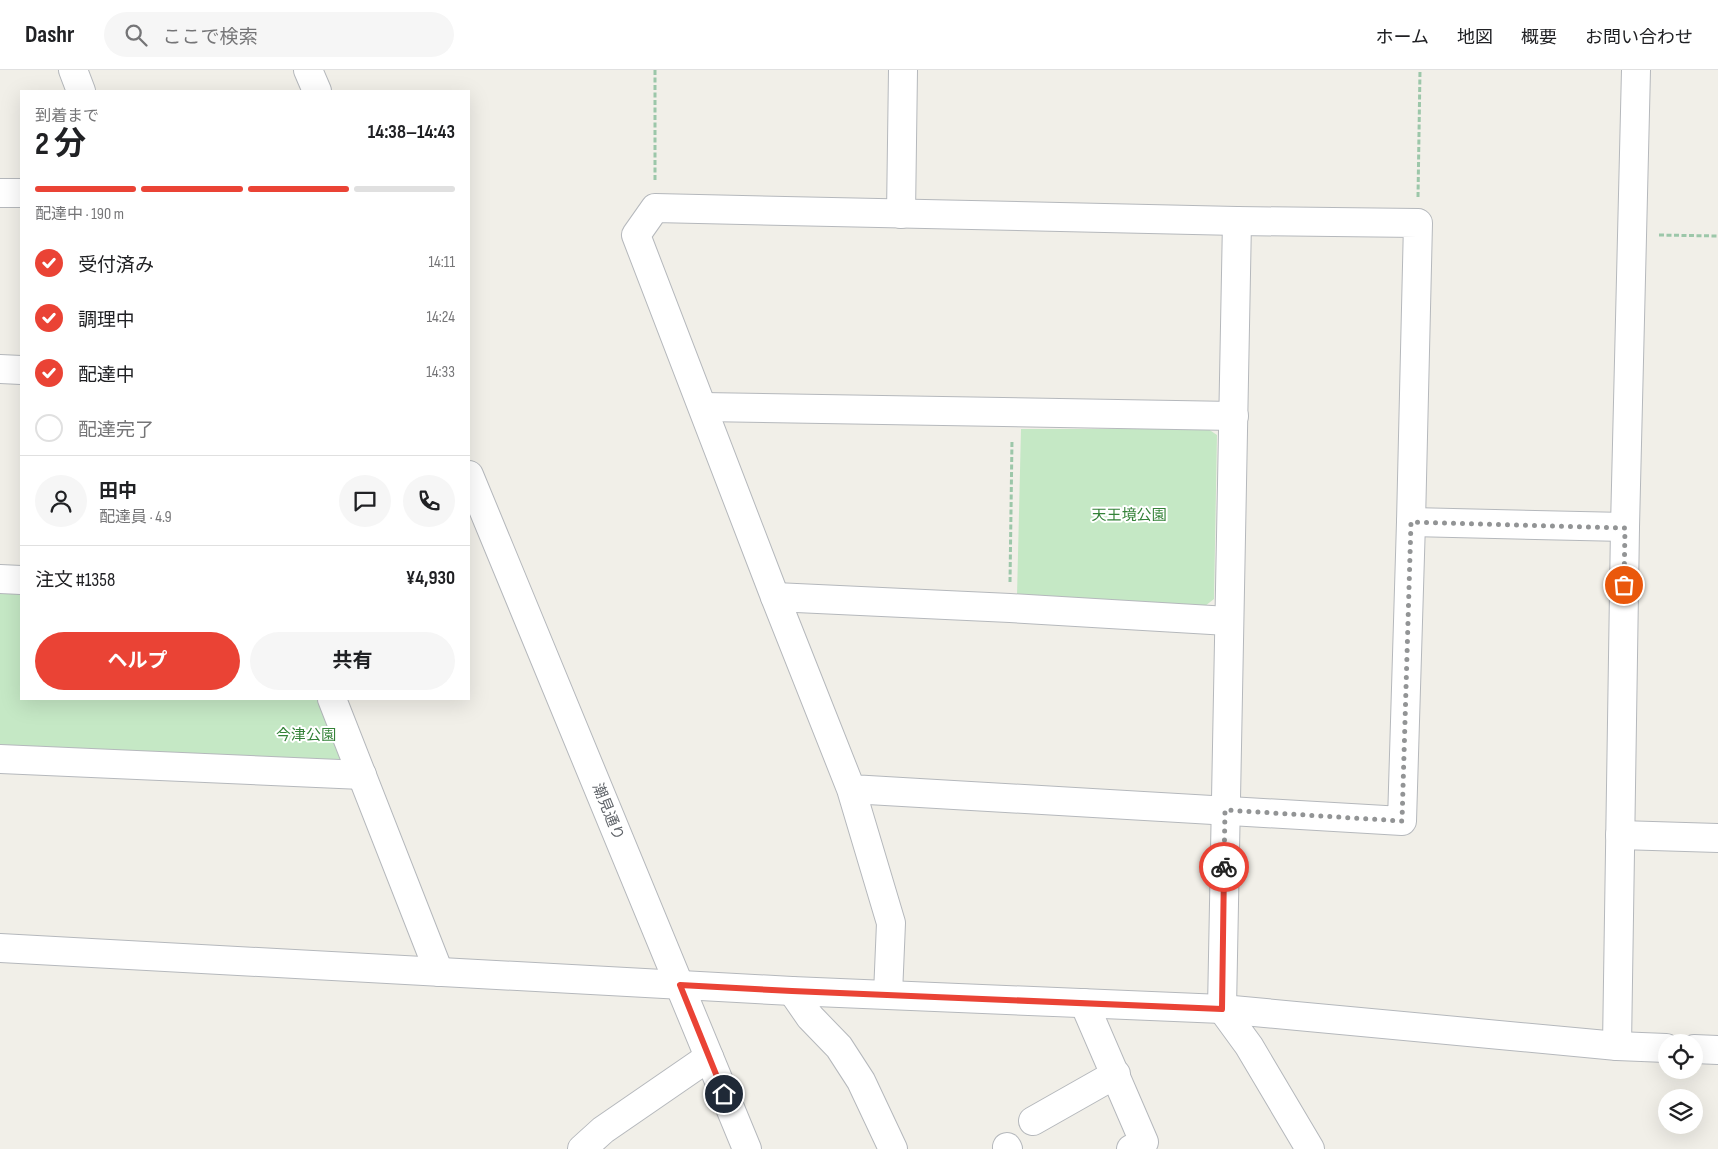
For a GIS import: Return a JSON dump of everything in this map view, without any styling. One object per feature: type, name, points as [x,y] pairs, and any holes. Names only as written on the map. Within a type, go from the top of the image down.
[{"type":"street","points":[[73,70],[81,90]]},
{"type":"street","points":[[308,70],[316,90]]},
{"type":"street","points":[[901,214],[902,70]]},
{"type":"street","points":[[1618,1046],[1625,528],[1636,70]]},
{"type":"street","points":[[0,193],[20,193]]},
{"type":"street","points":[[852,789],[1402,821],[1418,223],[1236,221],[655,208],[636,235],[775,597],[852,789],[891,923],[888,994]]},
{"type":"street","points":[[1236,221],[1222,1009],[1249,1046],[1310,1149]]},
{"type":"street","points":[[0,369],[20,370]]},
{"type":"street","points":[[703,407],[1234,416]]},
{"type":"street","name":"潮見通り","points":[[470,481],[477,520],[680,985],[747,1149]]},
{"type":"street","points":[[1411,522],[1625,528]]},
{"type":"street","points":[[0,579],[20,580]]},
{"type":"street","points":[[775,597],[1010,608],[1228,622]]},
{"type":"street","points":[[332,700],[439,972]]},
{"type":"street","points":[[0,759],[362,775]]},
{"type":"street","points":[[1620,835],[1718,838]]},
{"type":"street","points":[[0,948],[792,991],[1222,1009],[1618,1046],[1658,1048]]},
{"type":"street","points":[[792,991],[810,1016],[839,1047],[861,1081],[892,1149]]},
{"type":"street","points":[[1084,1003],[1144,1142],[1131,1149]]},
{"type":"street","points":[[1703,1049],[1718,1050]]},
{"type":"street","points":[[582,1149],[603,1130],[709,1057]]},
{"type":"street","points":[[1033,1121],[1116,1074]]},
{"type":"path","points":[[655,70],[655,208]]},
{"type":"path","points":[[1418,223],[1420,70]]},
{"type":"path","points":[[1633,234],[1718,236]]},
{"type":"path","points":[[1010,608],[1012,412]]},
{"type":"green space","name":"天王境公園","points":[[1021,429],[1208,429],[1217,435],[1214,599],[1205,606],[1017,596]]},
{"type":"green space","name":"今津公園","points":[[0,579],[20,580],[20,700],[332,700],[362,775],[0,759]]},
{"type":"way so far","points":[[1224,867],[1225,810],[1402,821],[1411,522],[1625,528],[1624,585]]},
{"type":"route","points":[[724,1094],[680,985],[1222,1009],[1224,867]]}]
